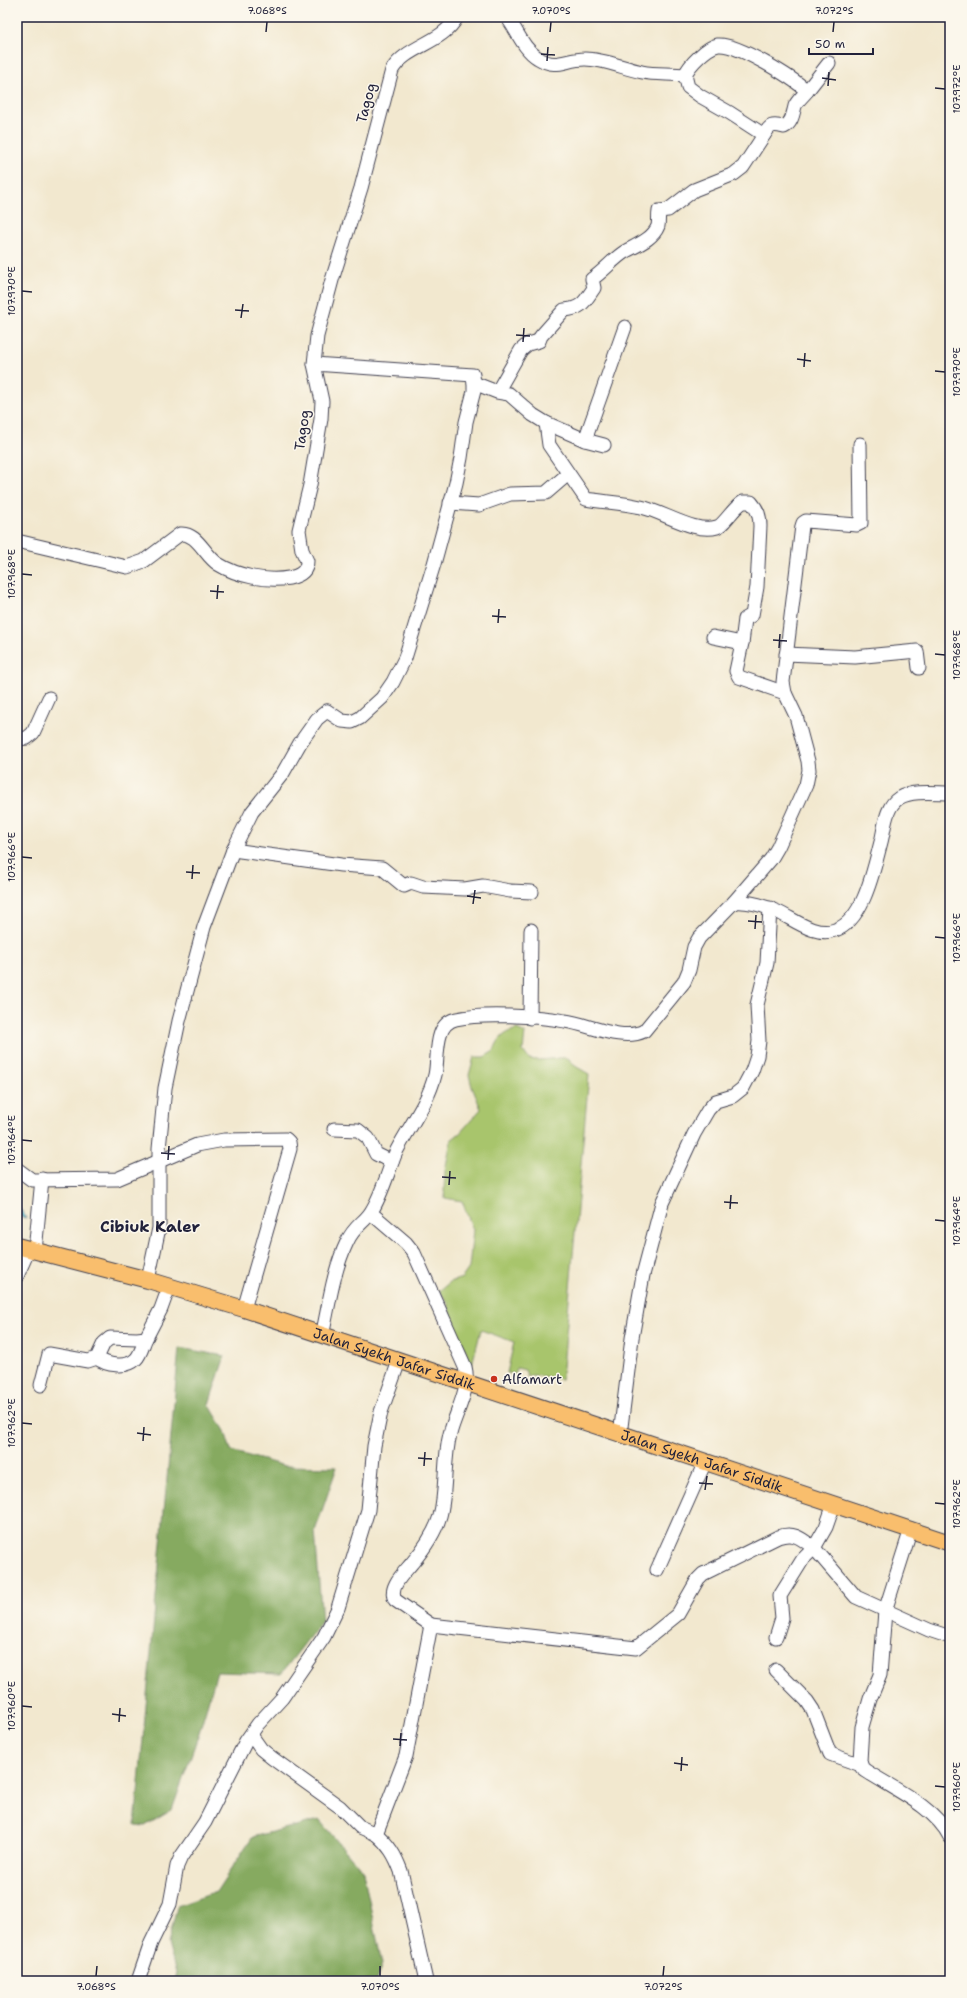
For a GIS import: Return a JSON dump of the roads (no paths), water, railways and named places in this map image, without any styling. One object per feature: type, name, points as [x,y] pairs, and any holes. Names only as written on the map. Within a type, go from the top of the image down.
[{"type":"main road","name":"Jalan Syekh Jafar Siddik","points":[[27,1249],[148,1280],[244,1309],[620,1435],[912,1529],[950,1543]]},
{"type":"street","name":"Tagog","points":[[17,541],[127,568],[138,564],[180,534],[184,534],[192,537],[216,563],[236,572],[276,580],[295,577],[302,573],[307,565],[307,561],[299,535],[300,525],[310,485],[322,409],[321,393],[314,364],[321,320],[361,188],[392,70],[405,56],[442,34],[457,17]]},
{"type":"street","points":[[507,17],[523,44],[536,57],[548,64],[559,65],[584,59],[595,60],[644,72],[685,75]]},
{"type":"street","points":[[764,136],[688,87],[685,75],[689,66],[714,46],[720,45],[737,50],[766,63],[807,91]]},
{"type":"street","points":[[496,391],[500,387],[521,350],[528,344],[539,341],[541,336],[564,310],[574,309],[583,303],[594,288],[592,279],[597,273],[626,251],[634,248],[652,235],[658,227],[658,211],[668,210],[694,190],[734,174],[743,167],[770,126],[774,124],[784,127],[787,125],[795,112],[795,105],[829,63]]},
{"type":"street","points":[[585,440],[625,326]]},
{"type":"street","points":[[148,1280],[159,1228],[159,1160],[165,1088],[178,1021],[204,927],[232,850],[252,812],[283,773],[300,743],[324,712],[330,711],[342,721],[352,722],[360,718],[382,698],[393,682],[405,658],[434,564],[460,468],[466,422],[474,391],[473,375],[314,364]]},
{"type":"street","points":[[474,383],[509,394],[533,415],[546,423],[585,440],[604,445]]},
{"type":"street","points":[[546,423],[549,445],[586,499],[642,507],[704,530],[719,527],[738,505],[747,501],[751,502],[757,510],[760,518],[757,587],[752,615],[745,619],[736,671],[738,677],[785,692]]},
{"type":"street","points":[[322,1336],[341,1255],[352,1232],[371,1213],[392,1162],[429,1094],[435,1073],[440,1039],[445,1026],[449,1021],[456,1019],[488,1017],[530,1018],[564,1021],[625,1036],[638,1034],[644,1031],[684,982],[689,970],[694,947],[699,938],[734,902],[775,853],[808,779],[808,761],[796,716],[785,692],[783,672],[803,523],[811,521],[857,525],[861,523],[860,444]]},
{"type":"street","points":[[450,503],[479,505],[510,494],[546,493],[568,474]]},
{"type":"street","points":[[713,637],[742,643]]},
{"type":"street","points":[[786,654],[855,656],[917,651],[920,668]]},
{"type":"street","points":[[17,739],[27,738],[33,733],[49,698]]},
{"type":"street","points":[[734,902],[755,904],[770,908],[808,928],[817,931],[829,931],[840,928],[854,916],[860,906],[870,878],[885,821],[892,804],[900,797],[914,793],[950,793]]},
{"type":"street","points":[[232,850],[341,865],[378,868],[385,870],[404,886],[411,883],[423,887],[466,889],[483,886],[510,891],[532,892]]},
{"type":"street","points":[[620,1435],[632,1338],[643,1275],[662,1203],[669,1185],[694,1134],[708,1110],[716,1101],[734,1096],[743,1088],[752,1071],[757,1056],[759,1041],[757,1005],[767,963],[770,908]]},
{"type":"street","points":[[530,1018],[531,930]]},
{"type":"street","points":[[334,1129],[358,1130],[368,1138],[376,1154],[392,1162]]},
{"type":"street","points":[[17,1169],[32,1180],[42,1179],[72,1181],[121,1178],[159,1160],[197,1145],[213,1141],[282,1138],[289,1142],[290,1149],[244,1309]]},
{"type":"street","points":[[17,1276],[27,1249],[42,1179]]},
{"type":"street","points":[[371,1213],[406,1243],[414,1253],[465,1367],[467,1384],[447,1446],[441,1510],[438,1521],[425,1545],[397,1582],[393,1590],[395,1600],[431,1625],[636,1648],[678,1614],[698,1580],[707,1572],[785,1535],[796,1535],[814,1548],[856,1596],[885,1611],[950,1636]]},
{"type":"street","points":[[96,1358],[104,1363],[115,1365],[129,1363],[136,1359],[162,1309],[169,1287]]},
{"type":"street","points":[[41,1385],[49,1354],[88,1361],[96,1358],[104,1343],[110,1338],[146,1338]]},
{"type":"street","points":[[138,1981],[151,1943],[170,1904],[177,1866],[181,1857],[205,1822],[250,1735],[282,1698],[324,1637],[338,1608],[368,1510],[374,1446],[381,1412],[399,1361]]},
{"type":"street","points":[[657,1570],[704,1462]]},
{"type":"street","points":[[776,1637],[782,1618],[780,1596],[803,1559],[814,1548],[826,1527],[834,1504]]},
{"type":"street","points":[[912,1529],[885,1611],[880,1675],[870,1699],[862,1727],[860,1753],[861,1765],[866,1772],[930,1812],[941,1822],[950,1837]]},
{"type":"street","points":[[376,1834],[409,1744],[431,1625]]},
{"type":"street","points":[[776,1670],[807,1701],[813,1710],[830,1754],[861,1765]]},
{"type":"street","points":[[250,1735],[261,1749],[340,1807],[360,1828],[376,1834],[388,1845],[396,1856],[402,1872],[426,1981]]},
{"type":"water","points":[[17,1203],[26,1218],[17,1216]]},
{"type":"place","name":"Alfamart","points":[[494,1379]]},
{"type":"district","name":"Cibiuk Kaler","points":[[150,1226]]}]
